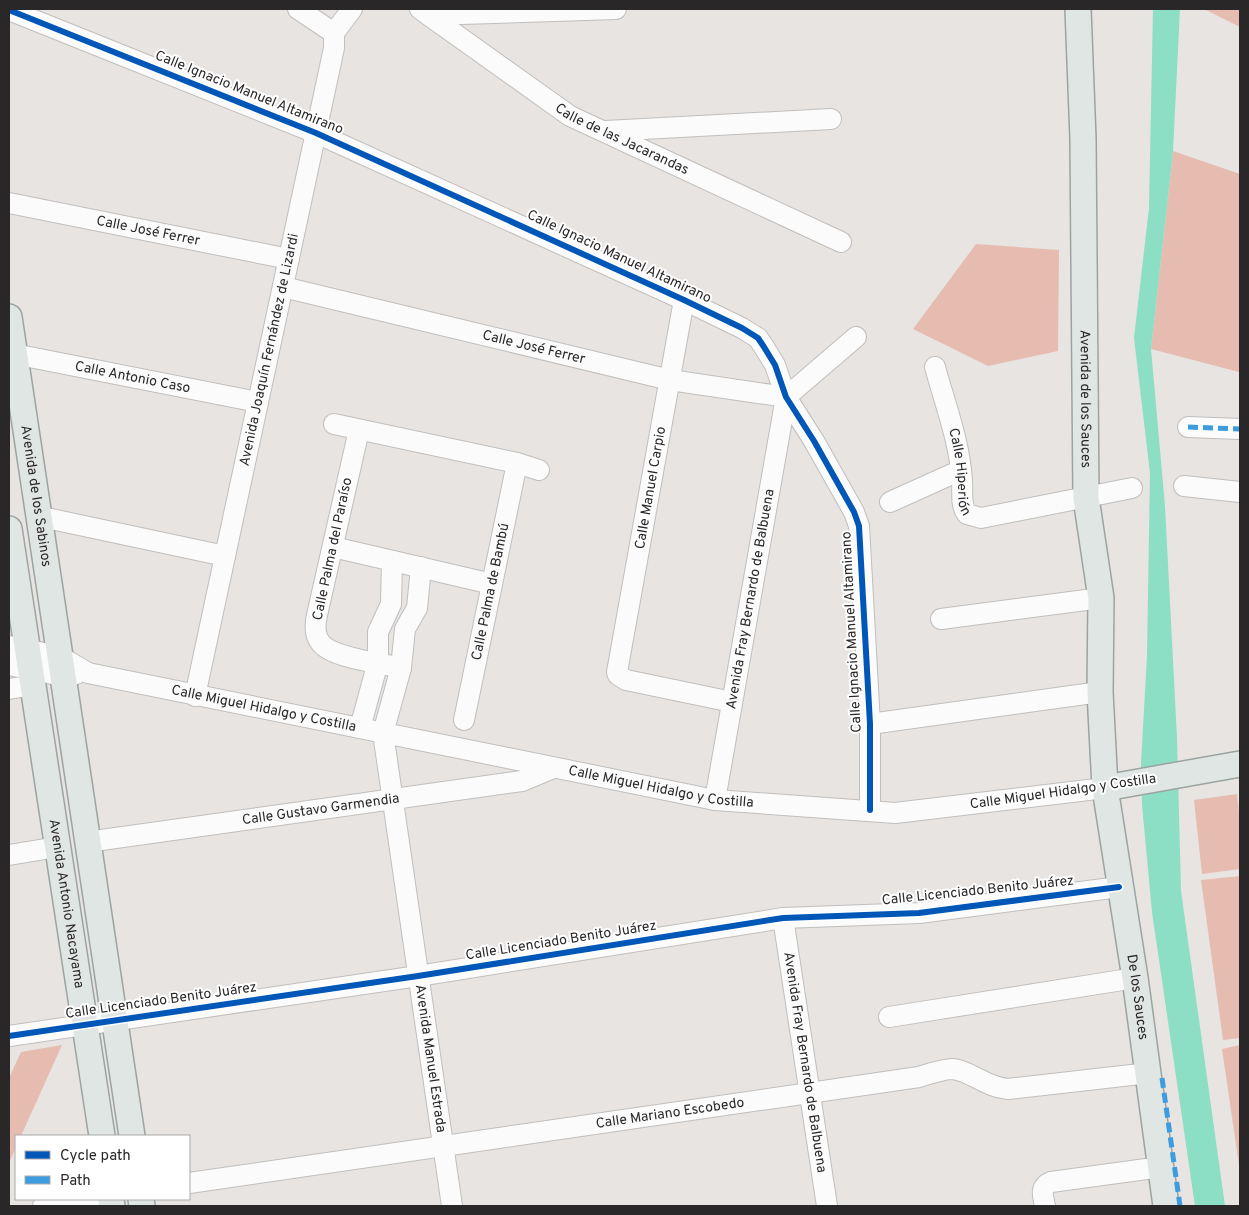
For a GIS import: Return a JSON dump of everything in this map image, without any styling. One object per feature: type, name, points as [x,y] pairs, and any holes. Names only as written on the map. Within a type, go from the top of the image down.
[{"type":"main road","name":"Avenida de los Sauces","points":[[1078,9],[1083,148],[1086,498],[1101,598],[1100,692],[1117,787]]},
{"type":"main road","name":"Avenida de los Sabinos","points":[[9,317],[11,353],[60,666]]},
{"type":"main road","points":[[9,529],[19,668]]},
{"type":"main road","points":[[60,666],[132,1135]]},
{"type":"main road","name":"Avenida Antonio Nacayama","points":[[19,668],[57,847],[102,1135]]},
{"type":"main road","name":"Calle Miguel Hidalgo y Costilla","points":[[1117,787],[1232,766]]},
{"type":"main road","name":"De los Sauces","points":[[1117,787],[1119,887],[1149,1073],[1166,1206]]},
{"type":"street","points":[[298,9],[334,33],[352,9]]},
{"type":"street","points":[[424,12],[616,9]]},
{"type":"street","name":"Calle Ignacio Manuel Altamirano","points":[[9,10],[316,133],[684,300],[742,328],[758,338],[770,355],[786,397],[814,440],[854,512],[859,526],[870,724],[870,810]]},
{"type":"street","name":"Calle de las Jacarandas","points":[[424,12],[570,116],[841,242]]},
{"type":"street","name":"Avenida Joaquín Fernández de Lizardi","points":[[195,696],[334,48],[334,33]]},
{"type":"street","points":[[604,131],[831,119]]},
{"type":"street","name":"Calle José Ferrer","points":[[9,203],[289,259]]},
{"type":"street","name":"Calle José Ferrer","points":[[283,287],[670,380],[786,397]]},
{"type":"street","name":"Calle Manuel Carpio","points":[[684,300],[617,672],[618,675],[626,680],[732,702]]},
{"type":"street","points":[[786,397],[856,337]]},
{"type":"street","name":"Calle Antonio Caso","points":[[11,353],[258,402]]},
{"type":"street","name":"Calle Hiperión","points":[[935,368],[961,470],[963,508],[967,514],[975,518],[1086,498]]},
{"type":"street","name":"Avenida Fray Bernardo de Balbuena","points":[[715,800],[786,397]]},
{"type":"street","points":[[334,424],[517,463],[539,470]]},
{"type":"street","points":[[1188,427],[1240,428]]},
{"type":"street","name":"Calle Palma del Paraíso","points":[[359,430],[317,615],[317,637],[325,648],[335,653],[401,668]]},
{"type":"street","name":"Calle Palma de Bambú","points":[[464,720],[517,463]]},
{"type":"street","points":[[890,502],[961,470]]},
{"type":"street","points":[[1184,486],[1240,492]]},
{"type":"street","points":[[1086,498],[1132,488]]},
{"type":"street","points":[[38,516],[225,556]]},
{"type":"street","points":[[333,547],[492,584]]},
{"type":"street","points":[[360,728],[378,662],[378,632],[389,610],[393,594],[392,561]]},
{"type":"street","points":[[383,733],[401,668],[403,635],[416,608],[421,567]]},
{"type":"street","points":[[941,619],[1101,598]]},
{"type":"street","name":"Calle Miguel Hidalgo y Costilla","points":[[19,668],[60,666],[195,696],[715,800],[895,813],[917,812],[1117,787]]},
{"type":"street","points":[[870,724],[1100,692]]},
{"type":"street","name":"Avenida Manuel Estrada","points":[[383,733],[452,1206]]},
{"type":"street","name":"Calle Gustavo Garmendia","points":[[87,842],[522,781],[553,768]]},
{"type":"street","points":[[9,854],[57,847]]},
{"type":"street","name":"Calle Licenciado Benito Juárez","points":[[9,1036],[418,976],[783,918],[919,913],[1119,887]]},
{"type":"street","name":"Avenida Fray Bernardo de Balbuena","points":[[783,918],[827,1206]]},
{"type":"street","points":[[888,1016],[1135,978]]},
{"type":"street","name":"Calle Mariano Escobedo","points":[[190,1183],[919,1077],[948,1069],[963,1072],[989,1086],[1008,1089],[1149,1073]]},
{"type":"street","points":[[1045,1206],[1042,1190],[1046,1184],[1051,1182],[1162,1167]]},
{"type":"street","points":[[43,1206],[84,1200]]},
{"type":"shaded area","points":[[1153,9],[1180,9],[1173,151],[1151,349],[1165,506],[1177,738],[1181,891],[1225,1206],[1195,1206],[1152,912],[1142,805],[1141,763],[1147,656],[1150,473],[1134,338],[1149,208]]},
{"type":"shaded area","points":[[1204,9],[1240,9],[1240,27]]},
{"type":"shaded area","points":[[1173,151],[1240,174],[1239,372],[1151,349]]},
{"type":"shaded area","points":[[976,244],[1059,250],[1058,351],[988,366],[913,329]]},
{"type":"shaded area","points":[[1237,794],[1240,822],[1240,869],[1202,874],[1194,800]]},
{"type":"shaded area","points":[[1240,876],[1240,1038],[1223,1040],[1201,880]]},
{"type":"shaded area","points":[[62,1045],[21,1135],[15,1135],[15,1149],[9,1163],[9,1078],[21,1052]]},
{"type":"shaded area","points":[[1240,1045],[1240,1172],[1222,1049]]},
{"type":"marked path","points":[[1188,427],[1240,429]]},
{"type":"marked path","points":[[1162,1078],[1180,1206]]},
{"type":"cycle path","points":[[9,10],[316,133],[684,300],[742,328],[758,338],[775,365],[786,397],[814,441],[854,512],[859,526],[870,724],[870,810]]},
{"type":"cycle path","points":[[9,1036],[418,976],[783,918],[919,913],[1119,887]]}]
